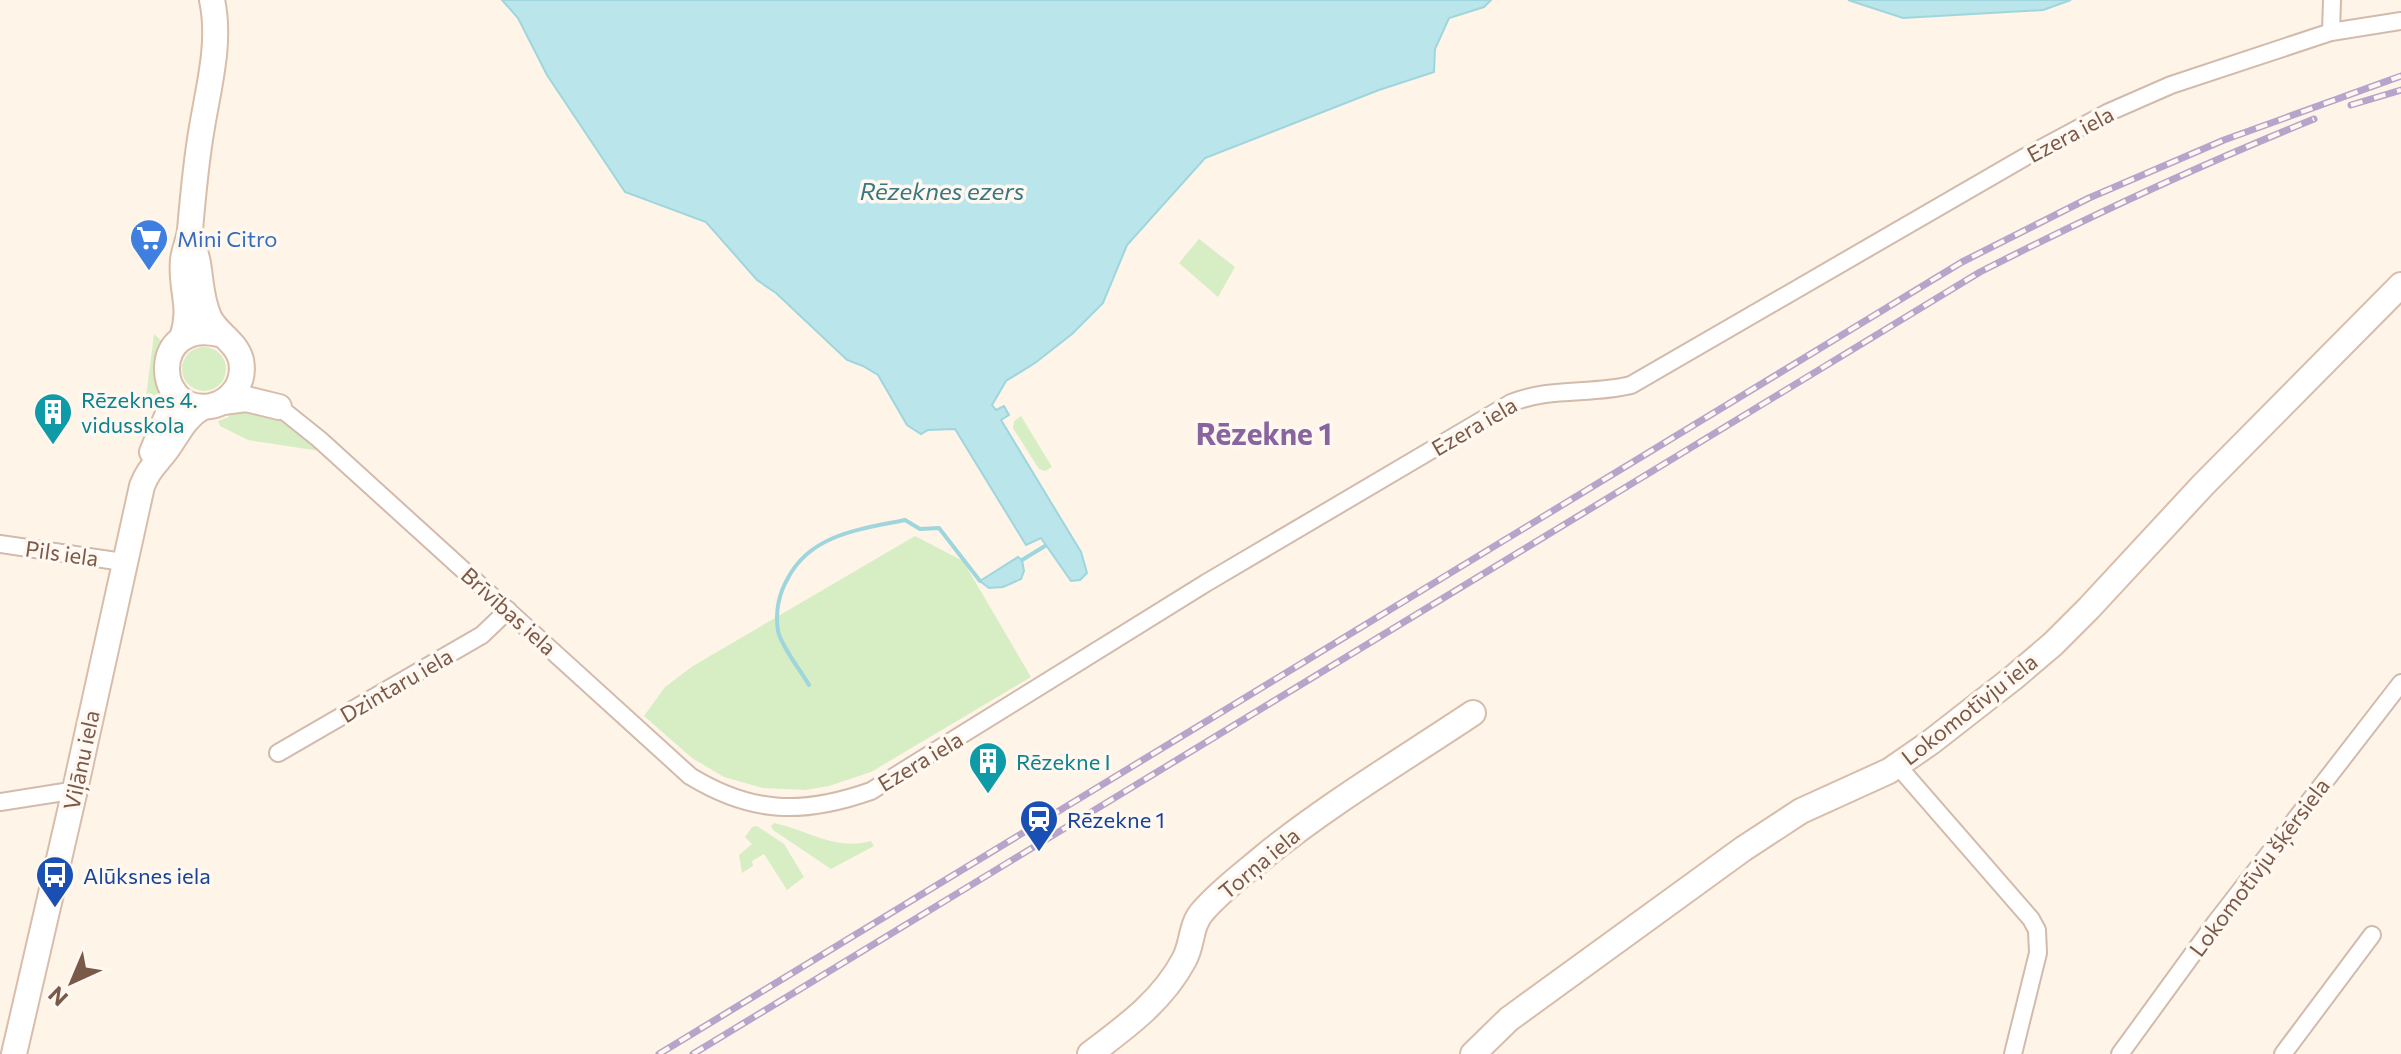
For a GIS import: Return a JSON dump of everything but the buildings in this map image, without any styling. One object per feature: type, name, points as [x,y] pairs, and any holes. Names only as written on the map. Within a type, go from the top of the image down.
[{"type":"street","points":[[182,338],[188,321],[183,260],[190,233],[194,177],[215,49],[212,0]]},
{"type":"street","points":[[2331,32],[2332,0]]},
{"type":"street","name":"Ezera iela","points":[[747,802],[776,808],[806,808],[839,802],[871,791],[1206,583],[1511,403],[1543,393],[1609,391],[1631,385],[2025,157],[2107,113],[2171,85],[2331,32],[2401,21]]},
{"type":"street","points":[[190,233],[204,306],[219,334],[236,349],[248,381],[279,407]]},
{"type":"street","name":"Lokomotīvju iela","points":[[1473,1054],[1509,1019],[1774,828],[1801,811],[1897,765],[1953,725],[2053,644],[2213,474],[2401,285]]},
{"type":"street","points":[[219,334],[194,332],[175,345],[167,360],[168,381],[173,390],[189,404],[246,399],[279,407]]},
{"type":"street","points":[[151,466],[160,459],[188,416],[236,389],[242,371]]},
{"type":"street","name":"Viļānu iela","points":[[14,1054],[123,562],[142,486],[171,406],[173,390]]},
{"type":"street","name":"Brīvības iela","points":[[279,407],[319,439],[690,776],[725,795],[747,802]]},
{"type":"street","name":"Pils iela","points":[[0,544],[123,562]]},
{"type":"street","name":"Dzintaru iela","points":[[278,753],[482,635],[508,610]]},
{"type":"street","name":"Lokomotīvju šķērsiela","points":[[2120,1054],[2216,922],[2401,683]]},
{"type":"street","name":"Torņa iela","points":[[1090,1054],[1137,1019],[1163,993],[1189,951],[1194,924],[1235,880],[1296,832],[1473,713]]},
{"type":"street","points":[[1897,765],[2031,919],[2037,930],[2038,953],[2013,1054]]},
{"type":"street","points":[[0,802],[64,792],[74,794]]},
{"type":"street","points":[[2283,1054],[2372,935]]},
{"type":"green space","points":[[1199,239],[1235,267],[1218,297],[1179,263]]},
{"type":"green space","points":[[154,334],[165,344],[163,415],[145,405]]},
{"type":"green space","points":[[204,347],[219,354],[226,369],[219,384],[204,391],[189,384],[182,369],[189,354]]},
{"type":"green space","points":[[235,404],[276,416],[320,451],[248,440],[220,426],[218,421],[229,417],[225,408]]},
{"type":"green space","points":[[1021,416],[1052,467],[1045,471],[1039,469],[1013,428],[1014,421]]},
{"type":"green space","points":[[915,536],[963,561],[1031,677],[871,772],[829,786],[805,790],[763,788],[724,777],[692,758],[644,716],[665,687],[693,666]]},
{"type":"green space","points":[[774,823],[833,842],[871,841],[874,846],[831,869],[773,830],[771,826]]},
{"type":"green space","points":[[757,826],[784,844],[804,877],[787,890],[764,854],[752,861],[753,866],[742,873],[739,855],[752,844],[745,837],[752,827]]},
{"type":"water","name":"Rēzeknes ezers","points":[[502,0],[1491,0],[1484,7],[1449,18],[1435,49],[1434,72],[1379,90],[1205,158],[1127,245],[1103,303],[1072,334],[1006,381],[992,405],[996,410],[1004,406],[1009,415],[1001,420],[1081,552],[1087,573],[1080,580],[1071,581],[1041,538],[1026,545],[955,429],[928,430],[921,434],[907,425],[878,375],[847,360],[776,293],[757,280],[706,222],[625,192],[547,75],[518,18]]},
{"type":"water","points":[[1848,0],[2071,0],[2043,10],[1903,18]]},
{"type":"water","points":[[1018,557],[1022,560],[1024,571],[1021,579],[1003,587],[989,588],[980,581]]},
{"type":"waterway","points":[[809,685],[780,637],[777,610],[785,584],[798,563],[824,543],[855,531],[905,520],[920,529],[939,528],[980,581]]},
{"type":"waterway","points":[[1022,560],[1045,546]]},
{"type":"railway","points":[[659,1054],[1962,262],[2089,198],[2224,140],[2401,76]]},
{"type":"railway","points":[[2351,105],[2401,90]]},
{"type":"railway","points":[[693,1054],[1980,272],[2146,192],[2314,119]]},
{"type":"place","name":"Mini Citro","points":[[149,272]]},
{"type":"place","name":"Rēzeknes 4. vidusskola","points":[[53,446]]},
{"type":"place","name":"Rēzekne I","points":[[988,795]]},
{"type":"place","name":"Rēzekne 1","points":[[1039,853]]},
{"type":"place","name":"Alūksnes iela","points":[[55,909]]},
{"type":"district","name":"Rēzekne 1","points":[[1264,432]]}]
